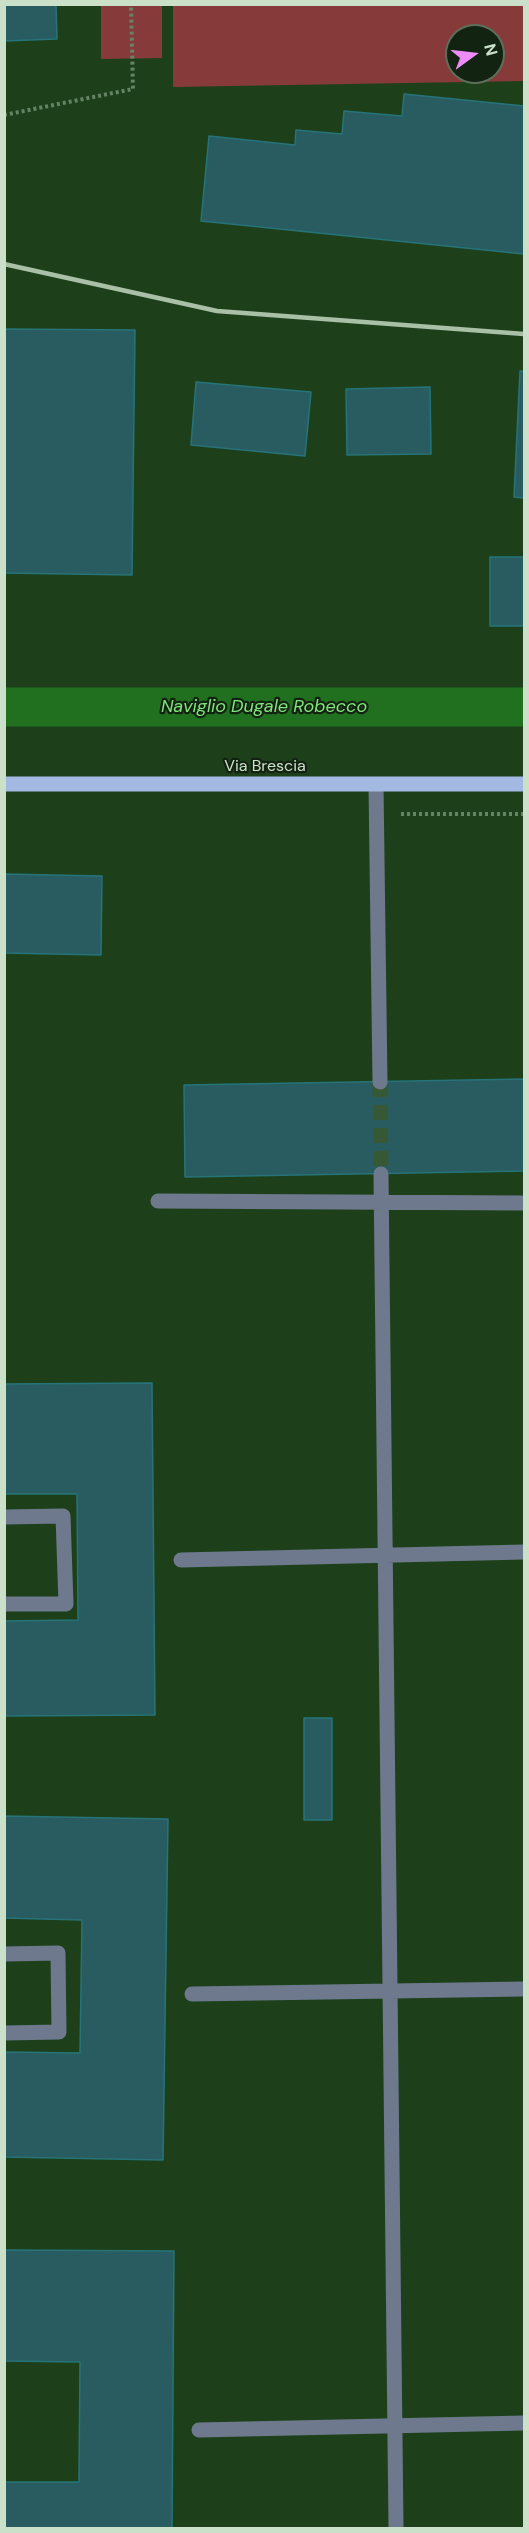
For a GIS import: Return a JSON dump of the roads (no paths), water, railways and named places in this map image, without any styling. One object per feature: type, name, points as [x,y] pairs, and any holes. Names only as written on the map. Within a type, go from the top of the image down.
[{"type":"main road","name":"Via Brescia","points":[[4,784],[525,784]]},
{"type":"lane","points":[[376,785],[380,1082]]},
{"type":"lane","points":[[381,1174],[396,2529]]},
{"type":"lane","points":[[158,1201],[525,1203]]},
{"type":"lane","points":[[4,1517],[63,1516],[66,1604],[4,1604]]},
{"type":"lane","points":[[181,1560],[525,1552]]},
{"type":"lane","points":[[4,1954],[58,1953],[59,2032],[4,2033]]},
{"type":"lane","points":[[192,1994],[525,1989]]},
{"type":"lane","points":[[199,2430],[525,2423]]},
{"type":"waterway","name":"Naviglio Dugale Robecco","points":[[4,707],[524,707]]},
{"type":"tunnel","points":[[380,1082],[381,1174]]},
{"type":"railway","points":[[4,264],[217,311],[524,334]]}]
